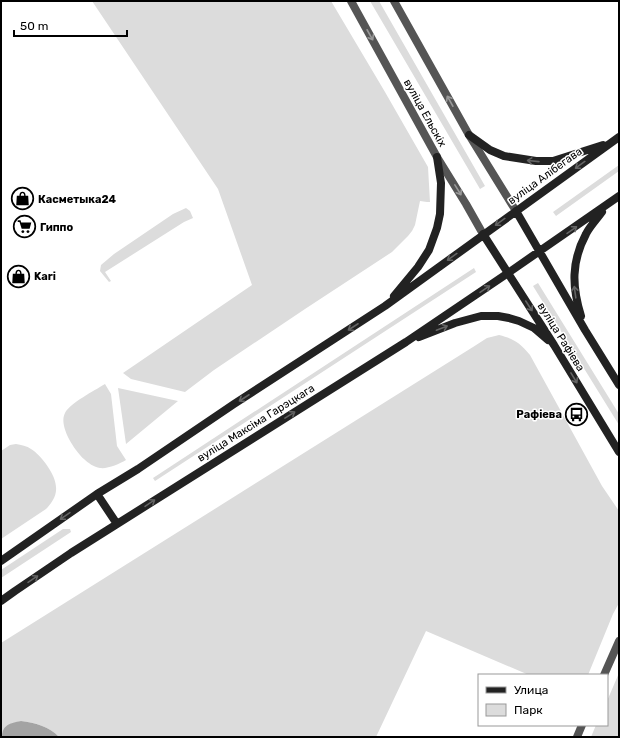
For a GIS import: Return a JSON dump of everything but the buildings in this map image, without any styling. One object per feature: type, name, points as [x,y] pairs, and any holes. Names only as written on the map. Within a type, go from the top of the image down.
[{"type":"main road","points":[[469,135],[490,150],[504,156],[536,161],[553,160],[611,142]]},
{"type":"main road","name":"вуліца Алібегава","points":[[483,234],[619,137]]},
{"type":"main road","points":[[385,306],[418,267],[429,250],[437,228],[440,214],[441,183],[437,157]]},
{"type":"main road","points":[[540,252],[619,196]]},
{"type":"main road","points":[[585,330],[575,292],[575,266],[586,234],[608,205]]},
{"type":"main road","points":[[516,210],[585,330],[619,385]]},
{"type":"main road","points":[[1,561],[97,494],[138,469],[234,404],[385,306],[483,234]]},
{"type":"main road","name":"вуліца Рафіева","points":[[483,234],[554,345],[619,452]]},
{"type":"main road","name":"вуліца Максіма Гарэцкага","points":[[1,601],[71,553],[156,498],[406,342],[540,252]]},
{"type":"main road","points":[[406,342],[461,321],[481,316],[498,316],[519,321],[534,328],[554,345]]},
{"type":"main road","points":[[97,494],[117,524]]},
{"type":"street","name":"вуліца Ельскіх","points":[[351,1],[437,157],[483,234]]},
{"type":"street","points":[[394,1],[469,135],[516,210]]},
{"type":"street","points":[[604,674],[619,641]]},
{"type":"street","points":[[577,737],[582,726]]},
{"type":"green space","points":[[92,1],[331,1],[428,167],[430,202],[420,201],[415,225],[412,231],[392,252],[214,370],[185,392],[131,379],[123,373],[252,285],[218,189]]},
{"type":"green space","points":[[370,1],[379,1],[485,186],[480,189]]},
{"type":"green space","points":[[619,165],[619,171],[556,216],[553,212]]},
{"type":"green space","points":[[186,208],[190,211],[193,218],[184,222],[105,272],[111,281],[109,282],[100,271],[101,265],[114,254],[173,214]]},
{"type":"green space","points":[[474,268],[476,272],[155,481],[153,478]]},
{"type":"green space","points":[[538,283],[619,414],[619,425],[533,286]]},
{"type":"green space","points":[[499,335],[509,338],[523,347],[530,355],[602,486],[619,511],[619,603],[588,674],[527,674],[426,631],[376,737],[59,737],[51,730],[37,724],[21,721],[1,737],[1,643],[487,338]]},
{"type":"green space","points":[[105,384],[111,394],[117,446],[126,460],[117,465],[100,468],[87,462],[76,450],[68,438],[63,418],[65,413],[72,405]]},
{"type":"green space","points":[[118,388],[178,401],[126,444]]},
{"type":"green space","points":[[16,444],[29,448],[43,460],[54,477],[56,494],[46,509],[1,539],[1,451],[10,445]]},
{"type":"green space","points":[[63,529],[70,529],[71,532],[1,578],[1,570]]},
{"type":"green space","points":[[619,673],[619,737],[591,737],[596,726],[608,726],[608,699]]},
{"type":"shaded area","points":[[21,721],[37,724],[51,730],[59,737],[2,737],[3,730],[7,725]]},
{"type":"place","name":"Касметыка24","points":[[23,199]]},
{"type":"place","name":"Гиппо","points":[[25,227]]},
{"type":"place","name":"Kari","points":[[18,276]]},
{"type":"place","name":"Рафіева","points":[[577,414]]}]
